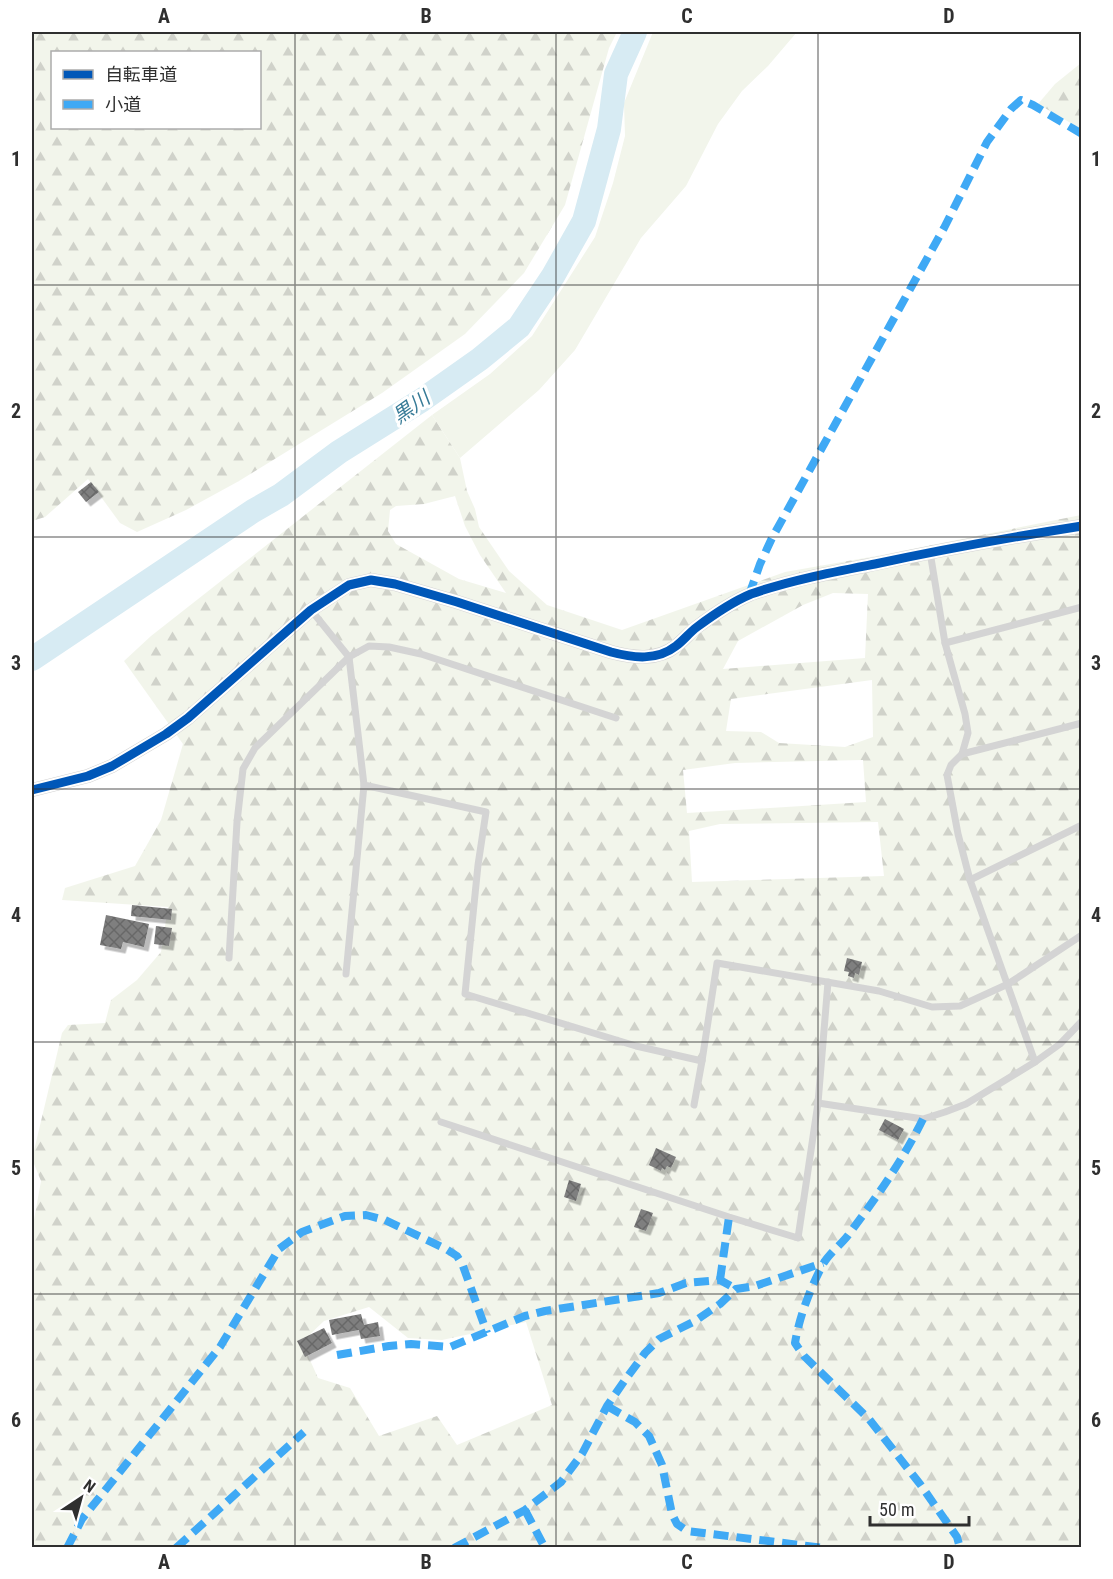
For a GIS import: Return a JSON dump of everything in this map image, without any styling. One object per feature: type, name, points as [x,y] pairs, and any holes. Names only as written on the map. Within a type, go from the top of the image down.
[{"type":"street","points":[[32,790],[88,777],[112,766],[166,734],[188,718],[311,610],[349,585],[371,580],[395,584],[627,657],[644,658],[660,655],[675,647],[696,628],[749,595],[833,572],[930,552],[1082,526]]},
{"type":"lane","points":[[930,552],[945,643],[968,733],[962,754],[951,765],[947,775],[958,834],[970,880],[1035,1062]]},
{"type":"lane","points":[[945,643],[1082,607]]},
{"type":"lane","points":[[311,610],[349,657],[364,784],[346,974]]},
{"type":"lane","points":[[229,958],[237,822],[243,769],[255,748],[349,657],[369,646],[389,646],[421,654],[616,718]]},
{"type":"lane","points":[[962,754],[1082,723]]},
{"type":"lane","points":[[364,784],[486,812],[478,865],[465,994],[636,1046],[702,1061]]},
{"type":"lane","points":[[970,880],[1082,825]]},
{"type":"lane","points":[[694,1105],[717,963],[879,991],[932,1007],[960,1006],[1008,984],[1082,935]]},
{"type":"lane","points":[[441,1122],[718,1214],[798,1238],[818,1102],[828,982]]},
{"type":"lane","points":[[818,1102],[923,1119],[966,1104],[1035,1062],[1060,1044],[1082,1022]]},
{"type":"green space","points":[[32,32],[617,32],[609,48],[565,205],[524,273],[465,334],[382,393],[239,481],[186,510],[137,532],[120,523],[88,479],[45,517],[32,521]]},
{"type":"green space","points":[[653,32],[797,32],[768,66],[742,91],[718,124],[686,186],[641,238],[575,350],[539,390],[460,458],[432,415],[490,374],[532,336],[595,237],[613,183],[625,136],[624,103]]},
{"type":"green space","points":[[1081,63],[1081,129],[1038,104],[1055,84]]},
{"type":"green space","points":[[432,415],[460,458],[467,491],[475,509],[479,527],[509,571],[547,605],[622,630],[785,572],[1081,515],[1081,1547],[32,1547],[32,1231],[41,1181],[32,1159],[62,1033],[68,1025],[105,1023],[111,1000],[137,980],[161,952],[168,907],[62,900],[65,888],[135,866],[161,820],[183,744],[124,661],[151,636]],"holes":[[[455,496],[465,526],[480,555],[506,593],[459,579],[396,544],[388,531],[390,510],[396,506],[424,504]],[[833,593],[868,594],[865,658],[723,669],[738,641],[803,605]],[[872,680],[873,737],[845,747],[779,743],[761,732],[726,731],[731,699]],[[863,760],[866,802],[687,813],[683,770],[735,763]],[[878,822],[884,876],[692,882],[689,831],[720,824]],[[369,1307],[408,1338],[442,1340],[526,1322],[552,1405],[457,1445],[437,1416],[379,1436],[350,1388],[318,1378],[302,1342],[324,1321]]]},
{"type":"building","points":[[91,482],[99,492],[86,502],[78,492]]},
{"type":"building","points":[[132,905],[172,909],[171,920],[131,916]]},
{"type":"building","points":[[106,915],[149,924],[144,947],[123,942],[121,949],[100,945]]},
{"type":"building","points":[[156,926],[172,928],[169,946],[154,944]]},
{"type":"building","points":[[847,958],[862,962],[859,975],[855,973],[854,978],[848,976],[849,972],[844,971]]},
{"type":"building","points":[[885,1119],[904,1129],[898,1140],[879,1130]]},
{"type":"building","points":[[656,1148],[676,1157],[671,1168],[667,1166],[661,1171],[649,1165]]},
{"type":"building","points":[[569,1180],[581,1184],[576,1201],[564,1197]]},
{"type":"building","points":[[641,1209],[653,1213],[646,1231],[634,1227]]},
{"type":"building","points":[[361,1314],[364,1325],[378,1322],[380,1336],[361,1339],[359,1330],[332,1335],[329,1320]]},
{"type":"building","points":[[324,1328],[332,1343],[305,1357],[297,1341]]},
{"type":"waterway","name":"黒川","points":[[32,659],[253,511],[281,495],[339,452],[422,400],[480,359],[519,327],[553,276],[584,221],[609,129],[616,74],[635,32]]},
{"type":"marked path","points":[[749,595],[772,538],[944,228],[987,142],[1011,109],[1021,100],[1082,134]]},
{"type":"marked path","points":[[923,1119],[879,1193],[822,1266],[813,1284],[795,1343],[804,1356],[869,1419],[920,1484],[957,1537],[960,1548]]},
{"type":"marked path","points":[[67,1548],[82,1519],[220,1347],[279,1249],[302,1232],[345,1216],[366,1215],[385,1220],[446,1249],[457,1256],[463,1266],[487,1333]]},
{"type":"marked path","points":[[720,1280],[729,1217]]},
{"type":"marked path","points":[[454,1548],[525,1510],[561,1482],[582,1454],[607,1406],[645,1353],[659,1339],[695,1321],[720,1304],[736,1289],[755,1286],[823,1263]]},
{"type":"marked path","points":[[337,1355],[411,1344],[450,1347],[525,1316],[659,1293],[686,1283],[720,1280],[736,1289]]},
{"type":"marked path","points":[[607,1406],[635,1422],[649,1436],[662,1465],[672,1514],[677,1524],[687,1531],[824,1548]]},
{"type":"marked path","points":[[176,1548],[304,1432]]},
{"type":"marked path","points":[[525,1510],[545,1548]]},
{"type":"cycle path","points":[[32,790],[88,776],[112,766],[166,734],[188,718],[311,610],[349,585],[371,580],[395,584],[611,652],[645,657],[669,651],[723,609],[744,597],[766,589],[927,553],[1082,526]]}]
